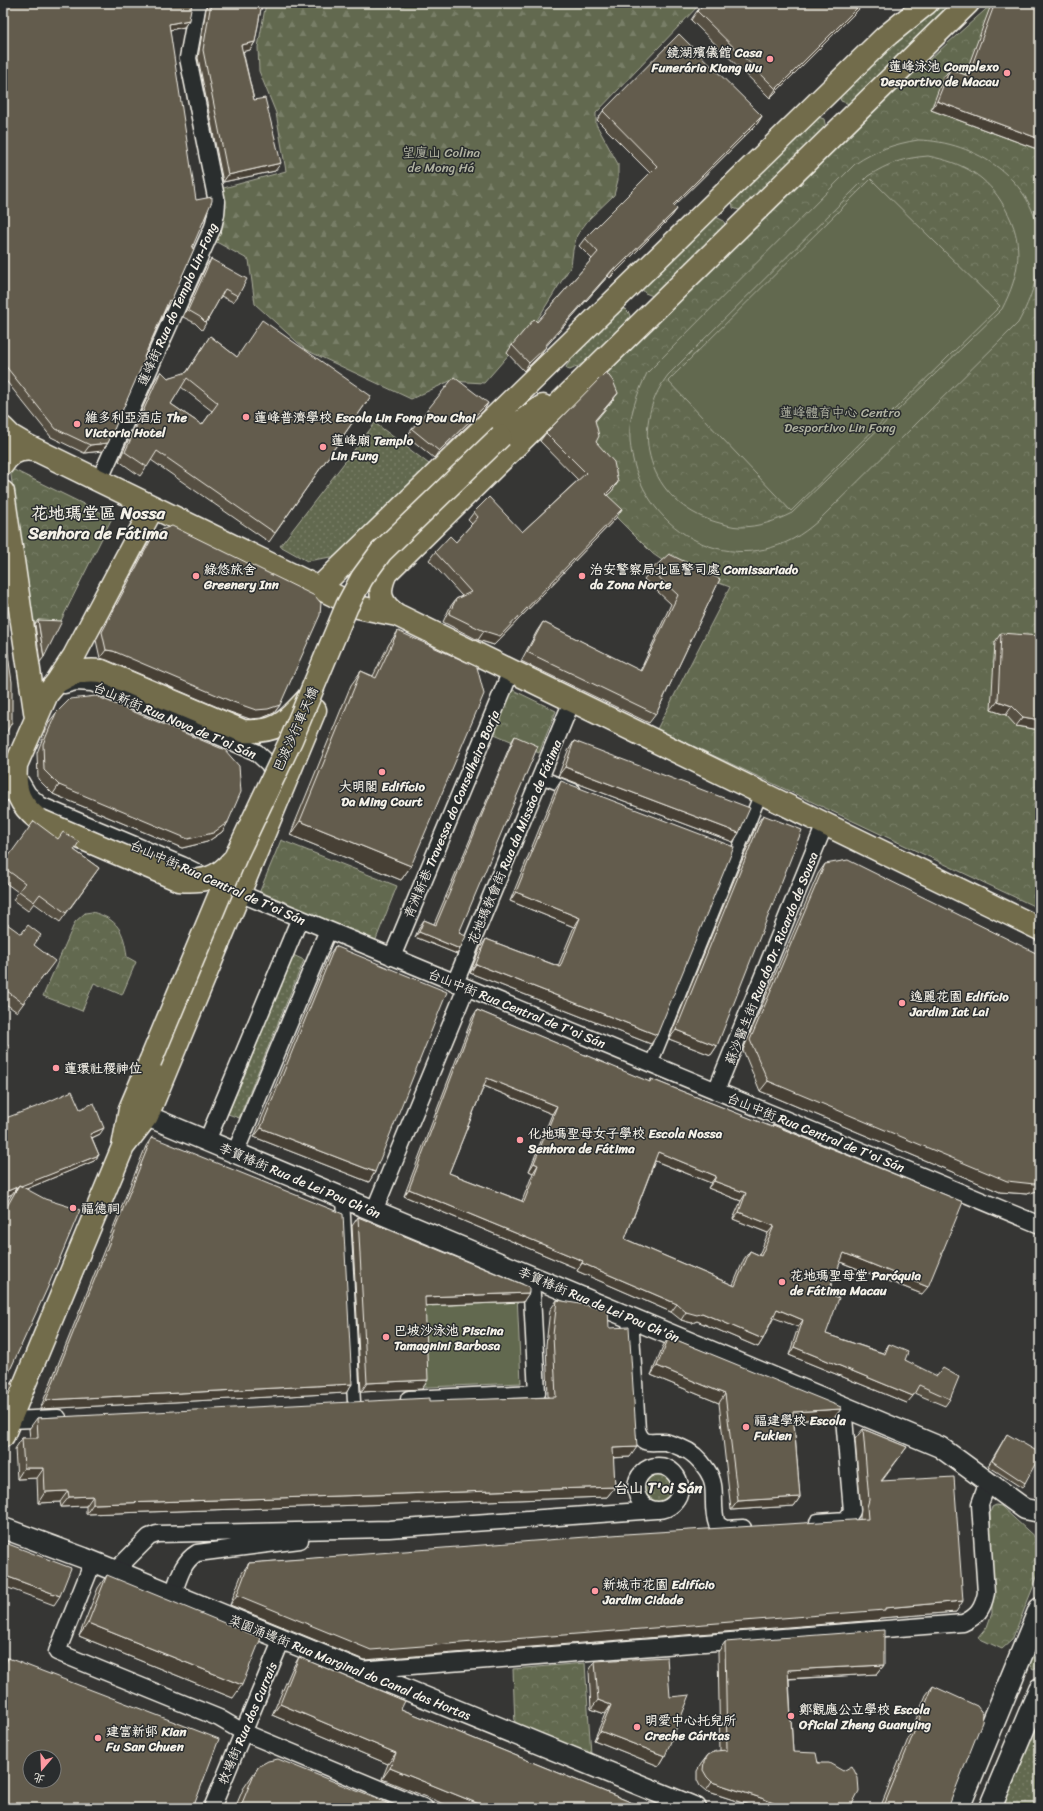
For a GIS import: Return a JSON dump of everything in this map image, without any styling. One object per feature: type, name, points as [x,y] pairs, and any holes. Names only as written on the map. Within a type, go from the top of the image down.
[{"type":"main road","points":[[315,586],[631,285],[885,37],[927,3]]},
{"type":"main road","points":[[968,3],[656,309],[604,362],[386,573],[382,582],[381,592],[383,601],[389,609],[397,615],[1040,929]]},
{"type":"main road","points":[[814,105],[824,103],[832,107],[840,116],[840,128]]},
{"type":"main road","points":[[721,197],[720,205],[726,214],[737,221],[746,221]]},
{"type":"main road","points":[[631,285],[630,295],[636,302],[644,308],[656,309]]},
{"type":"main road","points":[[501,436],[577,337]]},
{"type":"main road","points":[[501,436],[604,362]]},
{"type":"main road","points":[[3,428],[17,440],[37,451],[358,607],[397,615]]},
{"type":"main road","name":"巴波沙行車天橋","points":[[123,1147],[130,1109],[235,858],[291,740],[347,606],[367,571],[381,552],[501,436]]},
{"type":"main road","points":[[3,464],[7,457],[15,452],[24,449],[37,451]]},
{"type":"main road","points":[[3,492],[37,719]]},
{"type":"main road","points":[[3,790],[52,688],[74,656],[153,507]]},
{"type":"main road","points":[[6,1428],[123,1147],[147,1116],[358,607]]},
{"type":"main road","points":[[52,688],[70,674],[86,669],[102,671],[243,731],[259,732],[274,728],[288,720],[310,695]]},
{"type":"main road","points":[[16,765],[15,781],[18,796],[27,810],[39,820],[179,880],[195,881],[211,878],[224,870],[235,858]]},
{"type":"main road","points":[[958,1808],[1040,1609]]},
{"type":"main road","points":[[990,1808],[1040,1689],[1012,1678]]},
{"type":"main road","points":[[976,1808],[990,1783],[1008,1766]]},
{"type":"street","name":"蓮峰街 Rua do Templo Lin-Fong","points":[[99,481],[213,226],[216,214],[217,202],[188,58],[198,3]]},
{"type":"street","name":"青洲新巷 Travessa do Conselheiro Borja","points":[[392,957],[511,671]]},
{"type":"street","name":"台山新街 Rua Nova de T'oi Sán","points":[[52,688],[76,682],[92,683],[256,752],[269,764],[277,780],[279,797]]},
{"type":"street","name":"花地瑪教會街 Rua da Missão de Fátima","points":[[374,1211],[541,777],[572,701]]},
{"type":"street","name":"台山中街 Rua Central de T'oi Sán","points":[[16,765],[20,780],[25,790],[40,805],[182,864],[239,894],[1040,1225]]},
{"type":"street","points":[[541,777],[585,794]]},
{"type":"street","points":[[651,1064],[761,793]]},
{"type":"street","name":"蘇沙醫生街 Rua do Dr. Ricardo de Sousa","points":[[716,1091],[826,824]]},
{"type":"street","points":[[723,846],[738,852]]},
{"type":"street","points":[[207,1141],[300,918]]},
{"type":"street","points":[[235,1153],[328,930]]},
{"type":"street","name":"李寶椿街 Rua de Lei Pou Ch'ôn","points":[[147,1116],[940,1447],[1025,1509],[1040,1512]]},
{"type":"street","points":[[343,1198],[346,1403],[370,1401]]},
{"type":"street","points":[[394,1400],[537,1392],[531,1276]]},
{"type":"street","points":[[630,1317],[637,1430],[642,1439],[647,1442],[665,1442],[684,1448],[698,1458],[705,1467],[714,1488],[716,1521],[719,1526],[725,1529],[757,1527]]},
{"type":"street","points":[[804,1524],[843,1521],[851,1515],[843,1406]]},
{"type":"street","points":[[6,1428],[72,1417]]},
{"type":"street","points":[[658,1443],[665,1467]]},
{"type":"street","points":[[115,1571],[149,1537],[157,1534],[388,1528],[656,1510],[670,1507],[678,1496],[680,1490],[677,1476],[672,1470],[665,1467],[650,1467],[643,1471],[636,1484],[636,1492],[639,1499],[650,1508],[656,1510]]},
{"type":"street","points":[[358,1670],[963,1623],[972,1619],[979,1612],[984,1603],[986,1593],[980,1504],[985,1490],[990,1483]]},
{"type":"street","name":"菜園涌邊街 Rua Marginal do Canal das Hortas","points":[[3,1528],[173,1594],[696,1808]]},
{"type":"street","points":[[173,1594],[184,1564],[190,1557],[197,1553],[388,1528]]},
{"type":"street","points":[[93,1562],[57,1652],[219,1718],[243,1732],[425,1808]]},
{"type":"street","name":"牧場街 Rua dos Currais","points":[[212,1808],[282,1639]]},
{"type":"green space","name":"望廈山 Colina de Mong Há","points":[[266,3],[701,3],[596,113],[596,124],[618,164],[618,180],[614,195],[589,219],[577,235],[571,266],[532,328],[484,383],[450,381],[411,399],[306,350],[255,304],[249,260],[211,239],[220,189],[286,171],[276,113],[259,71],[258,47]]},
{"type":"green space","points":[[937,3],[961,3],[853,102],[849,104],[841,101],[839,95],[842,88]]},
{"type":"green space","name":"蓮峰體育中心 Centro Desportivo Lin Fong","points":[[993,3],[1040,3],[1040,909],[657,729],[730,587],[669,565],[653,554],[536,437],[850,130]]},
{"type":"green space","points":[[818,117],[824,119],[826,128],[742,211],[733,208],[732,200]]},
{"type":"green space","points":[[918,140],[939,142],[961,148],[981,156],[999,168],[1014,182],[1027,200],[1035,219],[1039,241],[1039,263],[1031,294],[1018,323],[818,521],[800,535],[764,549],[736,551],[710,546],[685,534],[664,517],[647,495],[636,469],[630,440],[630,423],[637,397],[647,373],[855,164],[878,151]],"holes":[[[928,156],[963,167],[982,179],[998,197],[1011,221],[1016,234],[1018,258],[1013,283],[1002,309],[792,513],[780,519],[753,526],[731,526],[716,522],[693,512],[674,499],[661,481],[652,462],[648,440],[649,418],[656,396],[668,375],[868,176],[890,164],[911,158]]]},
{"type":"green space","points":[[871,179],[1000,306],[791,511],[668,381]]},
{"type":"green space","points":[[716,217],[724,221],[725,226],[657,294],[653,296],[645,293],[642,289]]},
{"type":"green space","points":[[621,309],[625,309],[629,313],[630,316],[627,321],[594,355],[578,366],[570,370],[567,369],[566,367],[585,343]]},
{"type":"green space","points":[[375,423],[433,467],[337,556],[307,561],[280,546]]},
{"type":"green space","points":[[10,468],[112,518],[37,669]]},
{"type":"green space","points":[[511,689],[556,711],[539,753],[492,733]]},
{"type":"green space","points":[[281,840],[397,886],[373,947],[257,898]]},
{"type":"green space","points":[[92,912],[114,922],[124,940],[127,957],[136,962],[122,995],[94,983],[82,1011],[43,996],[75,922],[85,913]]},
{"type":"green space","points":[[293,955],[304,960],[239,1118],[228,1114]]},
{"type":"green space","points":[[351,1225],[517,1294],[521,1383],[358,1390]]},
{"type":"green space","points":[[658,1468],[666,1470],[672,1474],[676,1480],[678,1488],[676,1496],[672,1502],[666,1506],[658,1508],[650,1506],[644,1502],[640,1496],[638,1488],[640,1480],[644,1474],[650,1470]]},
{"type":"green space","points":[[996,1505],[1001,1506],[1040,1542],[1040,1570],[1012,1640],[1002,1649],[978,1638],[987,1627],[992,1613],[990,1514],[992,1507]]},
{"type":"green space","points":[[1040,1636],[1040,1663],[1038,1667],[1033,1669],[1029,1662]]},
{"type":"green space","points":[[585,1663],[591,1754],[515,1727],[513,1669]]},
{"type":"green space","points":[[1040,1706],[1040,1808],[998,1808]]},
{"type":"building","points":[[3,3],[192,3],[189,20],[169,24],[196,200],[212,197],[212,201],[192,248],[194,249],[171,301],[169,300],[108,443],[90,445],[56,429],[4,364]]},
{"type":"building","points":[[211,3],[262,3],[255,42],[241,45],[254,100],[265,98],[281,163],[228,175],[203,50]]},
{"type":"building","name":"鏡湖殯儀館 Casa Funerária Kiang Wu","points":[[705,3],[862,3],[776,89],[697,11]]},
{"type":"building","name":"蓮峰泳池 Complexo Desportivo de Macau","points":[[995,3],[1040,3],[1040,139],[937,101],[950,69],[968,76]]},
{"type":"building","points":[[679,34],[762,116],[673,205],[677,209],[616,269],[614,268],[545,346],[546,347],[529,363],[512,345],[534,319],[537,322],[598,252],[585,238],[657,166],[603,111]]},
{"type":"building","points":[[211,259],[247,279],[238,296],[225,289],[206,323],[200,317],[188,310]]},
{"type":"building","name":"蓮峰普濟學校 Escola Lin Fong Pou Chai","points":[[262,320],[371,396],[275,533],[157,451],[147,467],[125,452],[161,371],[168,378],[187,372],[210,336],[237,357]],"holes":[[[187,378],[218,403],[202,425],[171,404]]]},
{"type":"building","points":[[606,372],[613,381],[618,393],[595,420],[599,436],[596,442],[614,462],[618,482],[606,494],[622,509],[500,636],[484,631],[449,614],[456,599],[471,592],[435,552],[450,536],[456,542],[478,517],[474,512],[489,497],[522,532],[586,473],[546,433]]},
{"type":"building","points":[[454,377],[488,403],[439,451],[412,429]]},
{"type":"building","points":[[172,526],[315,596],[321,603],[320,615],[280,705],[268,709],[256,710],[233,702],[113,651],[106,650],[102,632],[155,532]]},
{"type":"building","points":[[669,554],[720,579],[656,714],[527,652],[543,622],[641,671],[678,595],[651,570]]},
{"type":"building","points":[[38,620],[62,621],[44,657]]},
{"type":"building","points":[[3,621],[12,682],[12,722],[3,739]]},
{"type":"building","name":"大明閣 Edifício Da Ming Court","points":[[398,631],[477,667],[484,694],[411,866],[300,821],[361,671],[376,678]]},
{"type":"building","points":[[1001,633],[1040,636],[1040,720],[1023,717],[1012,706],[998,701]]},
{"type":"building","points":[[96,696],[225,750],[239,766],[241,792],[228,822],[213,833],[188,839],[59,785],[44,770],[43,744],[56,713],[70,699]]},
{"type":"building","points":[[515,736],[538,746],[459,933],[466,936],[460,949],[419,932],[424,920],[436,925]]},
{"type":"building","points":[[574,741],[750,808],[739,833],[565,767]]},
{"type":"building","points":[[561,781],[734,847],[657,1035],[476,964],[486,939],[560,967],[580,918],[516,892]]},
{"type":"building","points":[[763,815],[802,830],[717,1046],[676,1030]]},
{"type":"building","points":[[34,821],[58,839],[63,832],[79,842],[74,850],[99,868],[66,913],[40,894],[34,902],[19,891],[25,883],[3,867],[3,864]]},
{"type":"building","name":"逸麗花園 Edifício Jardim Iat Lai","points":[[848,860],[1040,955],[1040,1182],[1034,1184],[1007,1181],[768,1081],[750,1040],[825,864]]},
{"type":"building","points":[[3,921],[21,934],[28,925],[41,935],[34,945],[55,961],[23,1003],[3,988]]},
{"type":"building","points":[[335,946],[447,992],[375,1172],[261,1128]]},
{"type":"building","points":[[477,1010],[650,1082],[651,1079],[772,1127],[773,1125],[963,1202],[928,1287],[844,1253],[828,1293],[839,1298],[826,1334],[885,1354],[889,1344],[908,1352],[905,1360],[937,1376],[943,1368],[959,1377],[950,1399],[919,1385],[913,1396],[794,1347],[803,1320],[777,1309],[763,1339],[702,1313],[697,1315],[686,1312],[677,1304],[582,1263],[583,1261],[409,1189]],"holes":[[[487,1078],[557,1106],[534,1163],[538,1165],[524,1202],[449,1173]],[[658,1152],[716,1176],[714,1181],[746,1193],[739,1212],[774,1226],[761,1256],[750,1251],[735,1286],[625,1239]]]},
{"type":"building","points":[[3,1042],[10,1047],[3,1057]]},
{"type":"building","points":[[72,1091],[80,1109],[94,1103],[104,1128],[90,1134],[99,1155],[21,1186],[19,1185],[3,1193],[3,1119],[41,1105]]},
{"type":"building","points":[[152,1137],[343,1214],[352,1384],[46,1400]]},
{"type":"building","points":[[19,1185],[45,1199],[80,1210],[47,1289],[5,1381],[13,1385],[3,1408],[3,1214]]},
{"type":"building","points":[[358,1217],[529,1287],[529,1293],[425,1297],[428,1380],[367,1383]]},
{"type":"building","points":[[557,1300],[608,1309],[609,1328],[629,1327],[637,1447],[613,1448],[615,1487],[93,1504],[93,1496],[69,1497],[68,1491],[45,1492],[44,1468],[24,1468],[22,1438],[38,1438],[37,1418],[430,1398],[430,1401],[556,1397],[553,1335]]},
{"type":"building","name":"福建學校 Escola Fukien","points":[[669,1337],[841,1407],[841,1409],[793,1412],[800,1497],[738,1501],[725,1394],[657,1366]]},
{"type":"building","name":"新城市花園 Edifício Jardim Cidade","points":[[863,1429],[907,1447],[881,1481],[954,1477],[963,1601],[885,1608],[885,1610],[371,1650],[237,1595],[249,1563],[625,1534],[868,1519],[867,1507],[869,1500]]},
{"type":"building","points":[[1007,1434],[1040,1453],[1025,1483],[992,1461]]},
{"type":"building","points":[[3,1542],[71,1568],[60,1596],[3,1575]]},
{"type":"building","points":[[107,1575],[261,1638],[242,1685],[88,1623]]},
{"type":"building","name":"鄭觀應公立學校 Escola Oficial Zheng Guanying","points":[[884,1630],[884,1665],[788,1670],[793,1752],[816,1753],[818,1763],[829,1763],[843,1771],[852,1766],[858,1778],[859,1791],[850,1808],[785,1808],[764,1799],[712,1782],[707,1777],[703,1770],[704,1762],[708,1755],[716,1751],[727,1750],[725,1642]]},
{"type":"building","points":[[299,1657],[405,1701],[401,1709],[645,1808],[489,1808],[390,1768],[396,1753],[280,1704]]},
{"type":"building","name":"明愛中心托兒所 Creche Cáritas","points":[[667,1657],[670,1697],[690,1695],[665,1756],[600,1731],[611,1705],[598,1700],[595,1661]]},
{"type":"building","name":"建富新邨 Kian Fu San Chuen","points":[[8,1658],[219,1739],[193,1808],[3,1808],[3,1669]]},
{"type":"building","points":[[933,1686],[977,1706],[983,1714],[982,1722],[948,1808],[883,1808]]},
{"type":"building","points":[[278,1759],[389,1804],[387,1808],[240,1808],[254,1774],[259,1766],[268,1761]]},
{"type":"place","name":"鏡湖殯儀館 Casa Funerária Kiang Wu","points":[[770,59]]},
{"type":"place","name":"蓮峰泳池 Complexo Desportivo de Macau","points":[[1007,73]]},
{"type":"place","name":"蓮峰普濟學校 Escola Lin Fong Pou Chai","points":[[246,417]]},
{"type":"place","name":"維多利亞酒店 The Victoria Hotel","points":[[77,424]]},
{"type":"place","name":"蓮峰廟 Templo Lin Fung","points":[[323,447]]},
{"type":"place","name":"綠悠旅舍 Greenery Inn","points":[[196,576]]},
{"type":"place","name":"治安警察局北區警司處 Comissariado da Zona Norte","points":[[582,576]]},
{"type":"place","name":"大明閣 Edifício Da Ming Court","points":[[382,772]]},
{"type":"place","name":"逸麗花園 Edifício Jardim Iat Lai","points":[[902,1003]]},
{"type":"place","name":"蓮環社稷神位","points":[[56,1068]]},
{"type":"place","name":"化地瑪聖母女子學校 Escola Nossa Senhora de Fátima","points":[[520,1140]]},
{"type":"place","name":"福德祠","points":[[73,1208]]},
{"type":"place","name":"花地瑪聖母堂 Paróquia de Fátima Macau","points":[[782,1282]]},
{"type":"place","name":"巴坡沙泳池 Piscina Tamagnini Barbosa","points":[[386,1337]]},
{"type":"place","name":"福建學校 Escola Fukien","points":[[746,1427]]},
{"type":"place","name":"新城市花園 Edifício Jardim Cidade","points":[[595,1591]]},
{"type":"place","name":"鄭觀應公立學校 Escola Oficial Zheng Guanying","points":[[791,1716]]},
{"type":"place","name":"明愛中心托兒所 Creche Cáritas","points":[[637,1727]]},
{"type":"place","name":"建富新邨 Kian Fu San Chuen","points":[[98,1738]]},
{"type":"district","name":"花地瑪堂區 Nossa Senhora de Fátima","points":[[98,523]]},
{"type":"district","name":"台山 T'oi Sán","points":[[658,1488]]}]
